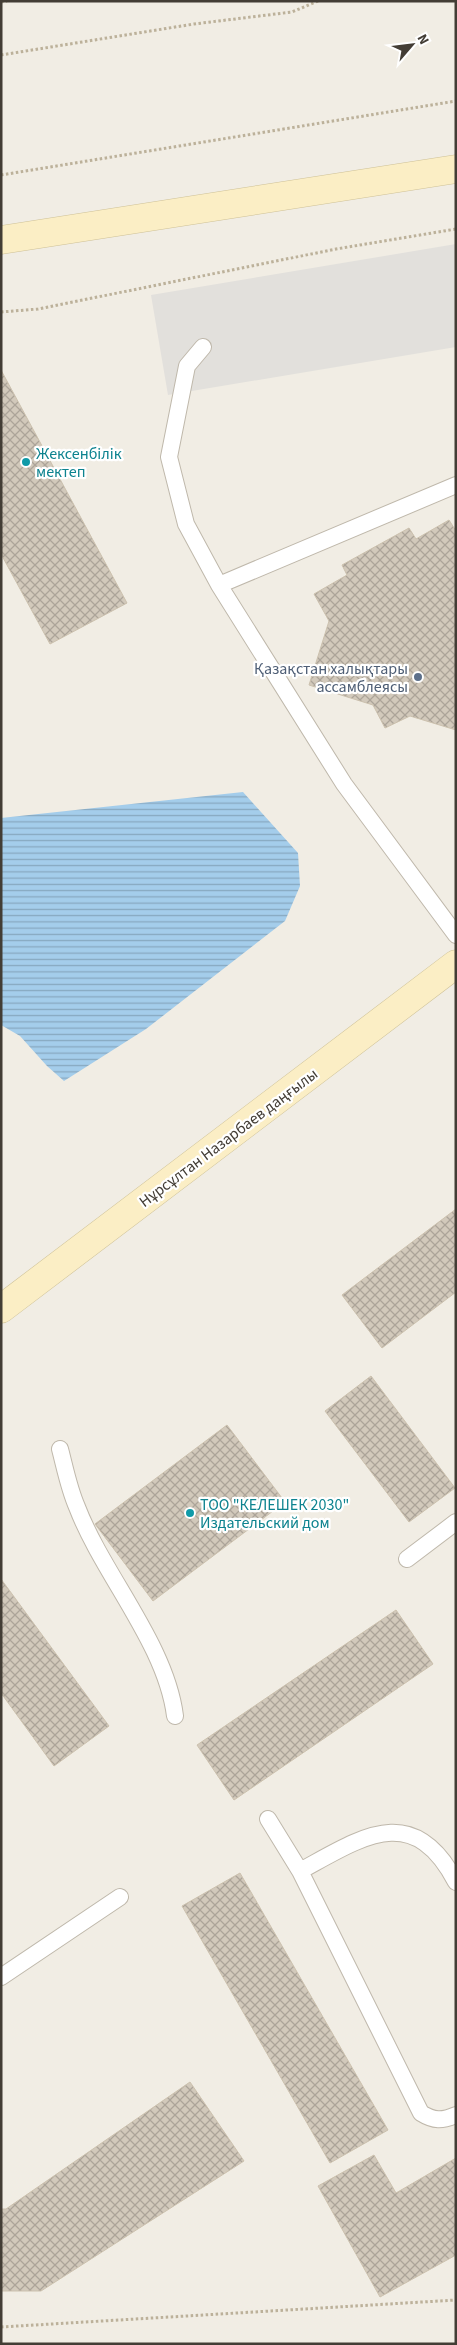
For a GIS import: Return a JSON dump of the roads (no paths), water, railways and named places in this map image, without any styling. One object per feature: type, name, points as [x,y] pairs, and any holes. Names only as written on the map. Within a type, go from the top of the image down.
[{"type":"main road","points":[[1,240],[456,169]]},
{"type":"main road","name":"Нұрсұлтан Назарбаев даңғылы","points":[[1,1309],[456,964]]},
{"type":"lane","points":[[204,347],[188,366],[169,458],[186,524],[219,585],[344,784],[456,934]]},
{"type":"lane","points":[[219,585],[456,485]]},
{"type":"lane","points":[[60,1449],[76,1507],[158,1658],[172,1695],[174,1716]]},
{"type":"lane","points":[[407,1559],[456,1522]]},
{"type":"lane","points":[[268,1819],[300,1871],[421,2113],[430,2119],[441,2120],[456,2115]]},
{"type":"lane","points":[[300,1871],[362,1838],[383,1834],[406,1834],[426,1843],[445,1861],[456,1882]]},
{"type":"lane","points":[[1,1977],[120,1897]]},
{"type":"water","points":[[243,792],[298,853],[300,886],[285,921],[146,1029],[64,1081],[47,1066],[20,1036],[1,1025],[1,818]]},
{"type":"place","name":"Жексенбілік мектеп","points":[[26,462]]},
{"type":"place","name":"Қазақстан халықтары ассамблеясы","points":[[418,677]]},
{"type":"place","name":"ТОО \"КЕЛЕШЕК 2030\" Издательский дом","points":[[190,1513]]}]
